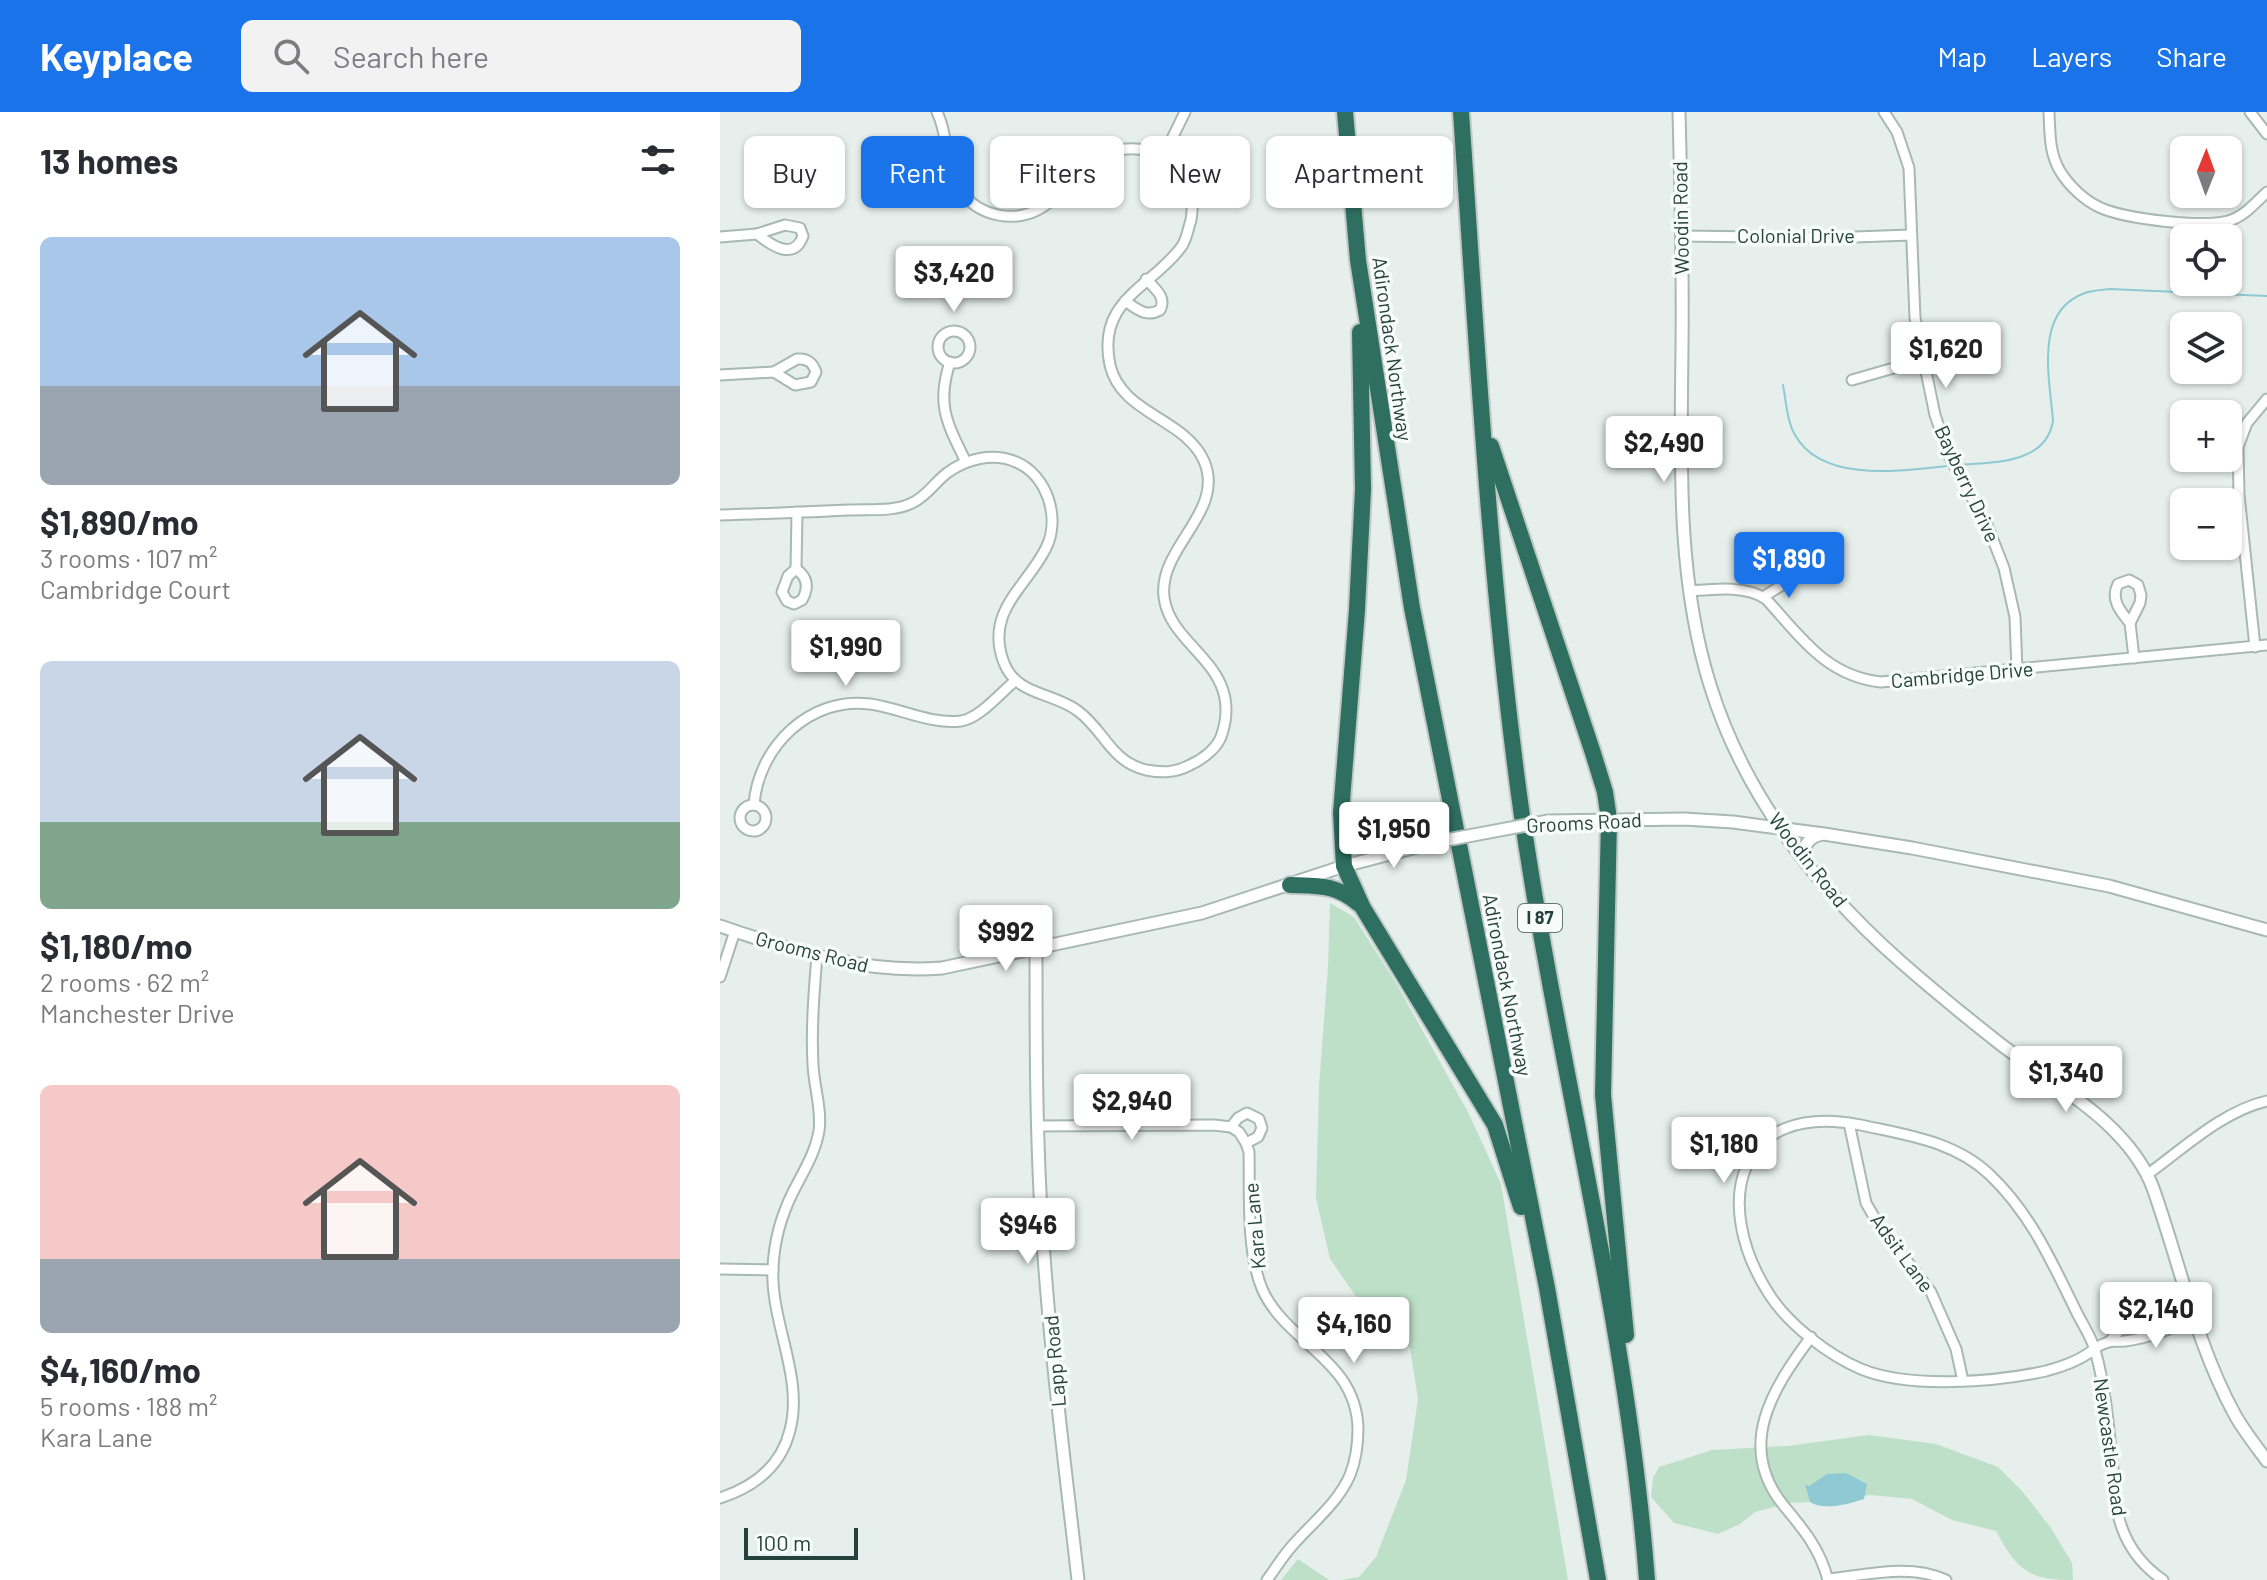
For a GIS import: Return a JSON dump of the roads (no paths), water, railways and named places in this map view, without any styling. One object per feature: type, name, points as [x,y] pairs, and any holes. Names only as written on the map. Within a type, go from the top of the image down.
[{"type":"highway","name":"Adirondack Northway","points":[[1345,112],[1358,260],[1412,608],[1547,1288],[1598,1580]]},
{"type":"highway","name":"I 87","points":[[1461,112],[1482,412],[1505,674],[1522,810],[1631,1420],[1647,1580]]},
{"type":"highway","points":[[1358,260],[1363,489],[1341,813],[1344,866],[1363,908],[1495,1125],[1547,1288]]},
{"type":"highway","points":[[1482,412],[1505,491],[1593,753],[1605,792],[1609,819],[1603,1095],[1631,1420]]},
{"type":"highway","points":[[1290,885],[1340,889],[1363,908]]},
{"type":"street","points":[[937,112],[957,186],[968,200],[988,213],[1012,218],[1034,214],[1055,200],[1099,156],[1120,148],[1140,150]]},
{"type":"street","points":[[1173,136],[1185,112]]},
{"type":"street","name":"Woodin Road","points":[[1679,112],[1682,510],[1695,625],[1711,688],[1734,747],[1779,828],[1836,899],[1901,962],[1997,1041],[2093,1112],[2116,1134],[2148,1174],[2194,1317],[2236,1417],[2267,1461]]},
{"type":"street","name":"Bayberry Drive","points":[[1884,112],[1897,132],[1909,168],[1915,318],[1935,415],[1949,456],[1988,527],[2004,568],[2015,617],[2017,671]]},
{"type":"street","points":[[2049,112],[2053,155],[2059,169],[2069,184],[2104,209],[2180,222],[2217,223],[2241,216],[2267,192]]},
{"type":"street","points":[[2250,112],[2267,134]]},
{"type":"street","points":[[720,515],[907,505],[966,462],[986,457],[1016,461],[1042,485],[1052,508],[1051,532],[1045,550],[1008,602],[1001,625],[1001,653],[1015,681],[1030,691],[1072,707],[1094,726],[1124,762],[1170,773],[1193,764],[1209,753],[1223,733],[1223,690],[1212,668],[1173,619],[1163,594],[1165,575],[1177,548],[1205,501],[1207,470],[1203,458],[1190,440],[1130,398],[1112,372],[1109,353],[1110,332],[1117,313],[1125,301],[1173,257],[1185,241],[1193,208]]},
{"type":"street","points":[[720,237],[757,234]]},
{"type":"street","name":"Colonial Drive","points":[[1681,236],[1826,238],[1911,235]]},
{"type":"street","points":[[1125,301],[1148,314],[1160,310],[1164,303],[1162,297],[1146,279]]},
{"type":"street","points":[[1852,380],[1960,349]]},
{"type":"street","points":[[950,362],[942,385],[944,411],[966,462]]},
{"type":"street","points":[[720,375],[774,372]]},
{"type":"street","points":[[2255,647],[2237,462],[2242,432],[2267,399]]},
{"type":"street","points":[[796,569],[797,512]]},
{"type":"street","points":[[1690,591],[1743,591],[1763,597],[1798,575]]},
{"type":"street","name":"Cambridge Drive","points":[[1763,597],[1831,666],[1854,678],[1881,682],[2267,645]]},
{"type":"street","points":[[2130,623],[2134,658]]},
{"type":"street","points":[[754,805],[756,787],[765,761],[783,736],[807,718],[858,703],[927,718],[962,721],[986,706],[1015,681]]},
{"type":"street","points":[[1733,822],[1754,814],[1759,806],[1757,792]]},
{"type":"street","name":"Grooms Road","points":[[720,926],[853,964],[917,970],[942,968],[1202,913],[1344,866],[1436,842],[1548,821],[1684,819],[1733,822],[1912,848],[2109,886],[2267,930]]},
{"type":"street","points":[[1805,862],[1803,851],[1807,843],[1814,836],[1824,834]]},
{"type":"street","points":[[720,977],[735,931]]},
{"type":"street","name":"Lapp Road","points":[[1036,949],[1041,1214],[1078,1580]]},
{"type":"street","points":[[720,1498],[753,1485],[763,1477],[781,1451],[790,1429],[794,1405],[773,1297],[773,1270],[779,1226],[812,1159],[819,1133],[819,1105],[813,1067],[817,956]]},
{"type":"street","points":[[2148,1174],[2215,1126],[2267,1101]]},
{"type":"street","name":"Kara Lane","points":[[1231,1127],[1242,1115],[1251,1114],[1259,1119],[1261,1133],[1246,1143],[1254,1254],[1263,1292],[1281,1317],[1340,1373],[1355,1404],[1358,1425],[1355,1460],[1342,1490],[1289,1549],[1267,1580]]},
{"type":"street","name":"Newcastle Road","points":[[2110,1341],[2095,1347],[2065,1366],[1963,1381],[1929,1381],[1863,1370],[1831,1353],[1811,1337],[1770,1295],[1753,1261],[1743,1230],[1739,1197],[1741,1179],[1761,1142],[1771,1134],[1799,1124],[1849,1123],[1915,1136],[1946,1147],[1988,1173],[2019,1205],[2041,1241],[2095,1347],[2121,1527],[2143,1563],[2163,1580]]},
{"type":"street","name":"Adsit Lane","points":[[1849,1123],[1866,1203],[1931,1292],[1956,1349],[1963,1381]]},
{"type":"street","points":[[1037,1126],[1214,1125],[1231,1127],[1239,1132],[1246,1143]]},
{"type":"street","points":[[720,1269],[773,1270]]},
{"type":"street","points":[[2110,1341],[2117,1332],[2149,1312],[2186,1296]]},
{"type":"street","points":[[2110,1341],[2130,1340],[2178,1326],[2194,1317]]},
{"type":"street","points":[[1811,1337],[1773,1394],[1761,1433],[1761,1448],[1773,1490],[1816,1545],[1828,1579],[1920,1571],[1946,1580]]},
{"type":"water","points":[[1846,1473],[1867,1484],[1864,1499],[1829,1506],[1810,1502],[1805,1484],[1809,1486],[1827,1474]]},
{"type":"waterway","points":[[1960,465],[2017,458],[2040,446],[2048,435],[2053,421],[2048,348],[2058,315],[2069,302],[2088,292],[2110,289],[2267,296]]},
{"type":"waterway","points":[[1783,385],[1788,417],[1795,435],[1807,450],[1824,461],[1843,467],[1885,471],[1947,466]]}]
